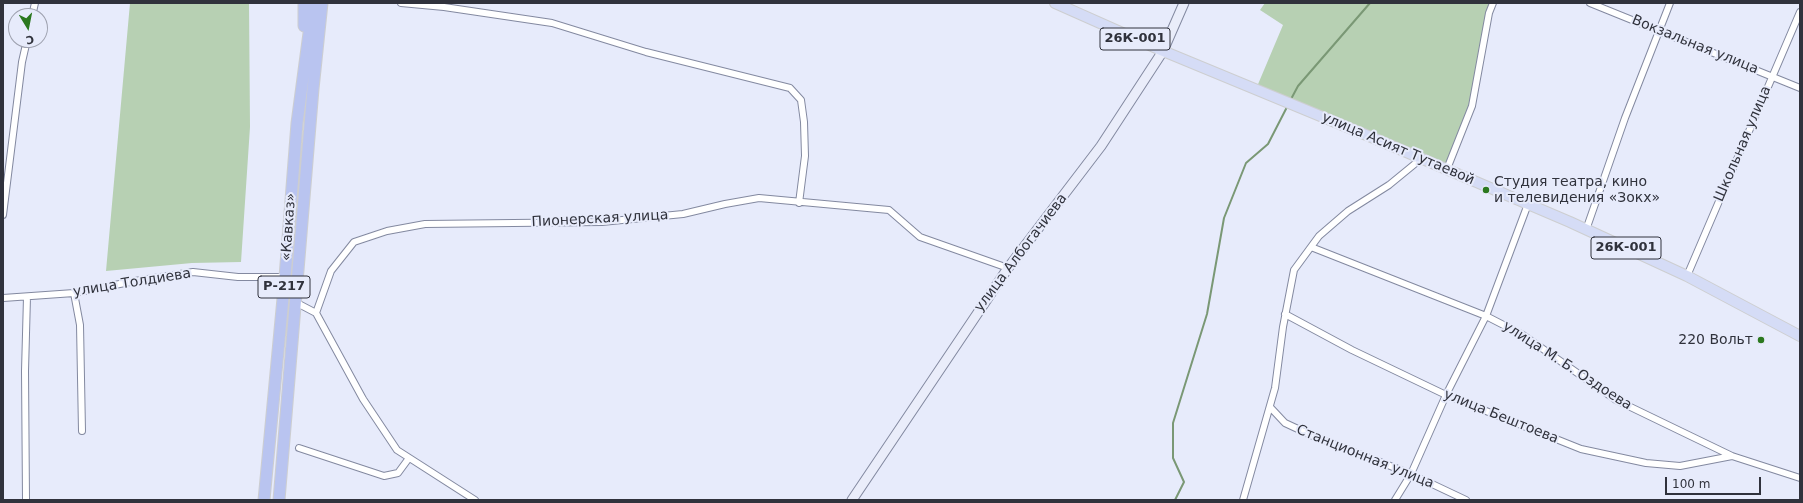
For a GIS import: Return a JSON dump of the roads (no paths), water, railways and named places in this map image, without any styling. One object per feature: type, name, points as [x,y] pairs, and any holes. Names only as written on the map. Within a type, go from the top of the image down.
[{"type":"highway","points":[[303,75],[304,3]]},
{"type":"highway","name":"«Кавказ»","points":[[264,500],[285,277],[297,123],[313,3]]},
{"type":"highway","name":"«Кавказ»","points":[[279,500],[313,89],[322,3]]},
{"type":"highway","name":"Р-217","points":[[313,89],[328,3]]},
{"type":"main road","name":"улица Асият Тутаевой","points":[[1055,3],[1163,51],[1422,158],[1528,204],[1687,276],[1800,336]]},
{"type":"street","points":[[402,3],[444,6],[552,23],[646,52],[790,88],[800,100],[804,122],[805,156],[799,203]]},
{"type":"street","name":"улица Албогачиева","points":[[852,500],[1008,268],[1101,146],[1163,51],[1184,3]]},
{"type":"street","points":[[1447,169],[1472,106],[1489,13],[1493,3]]},
{"type":"street","name":"Вокзальная улица","points":[[1590,3],[1800,88]]},
{"type":"street","points":[[1586,230],[1625,118],[1670,3]]},
{"type":"street","name":"Школьная улица","points":[[1687,276],[1800,12]]},
{"type":"street","points":[[3,215],[22,62],[25,48]]},
{"type":"street","points":[[1243,500],[1275,388],[1285,314],[1294,270],[1318,236],[1348,211],[1389,186],[1422,158]]},
{"type":"street","name":"Пионерская улица","points":[[316,313],[331,271],[354,242],[387,231],[425,224],[609,221],[683,214],[759,198],[799,203],[889,210],[920,237],[1008,268]]},
{"type":"street","points":[[1395,500],[1411,474],[1446,395],[1486,316],[1528,204]]},
{"type":"street","name":"улица М. Б. Оздоева","points":[[1311,247],[1486,316],[1524,336],[1616,400],[1732,456],[1800,478]]},
{"type":"street","name":"улица Толдиева","points":[[3,298],[74,293],[135,281],[193,272],[238,277],[285,277]]},
{"type":"street","points":[[74,293],[80,325],[82,431]]},
{"type":"street","points":[[26,500],[25,371],[27,297]]},
{"type":"street","points":[[295,302],[316,313],[363,399],[396,450],[474,500]]},
{"type":"street","name":"улица Бештоева","points":[[1285,314],[1352,350],[1446,395],[1581,449],[1646,462],[1680,466],[1732,456]]},
{"type":"street","name":"Станционная улица","points":[[1270,407],[1285,423],[1299,430],[1411,474],[1466,500]]},
{"type":"street","points":[[299,448],[384,476],[398,474],[409,458]]},
{"type":"waterway","points":[[1290,101],[1298,86],[1370,3]]},
{"type":"waterway","points":[[1175,500],[1184,482],[1173,458],[1173,423],[1207,314],[1224,218],[1246,163],[1268,144],[1287,107]]},
{"type":"place","name":"Студия театра, кино и телевидения «Зокх»","points":[[1486,190]]},
{"type":"place","name":"220 Вольт","points":[[1761,340]]}]
